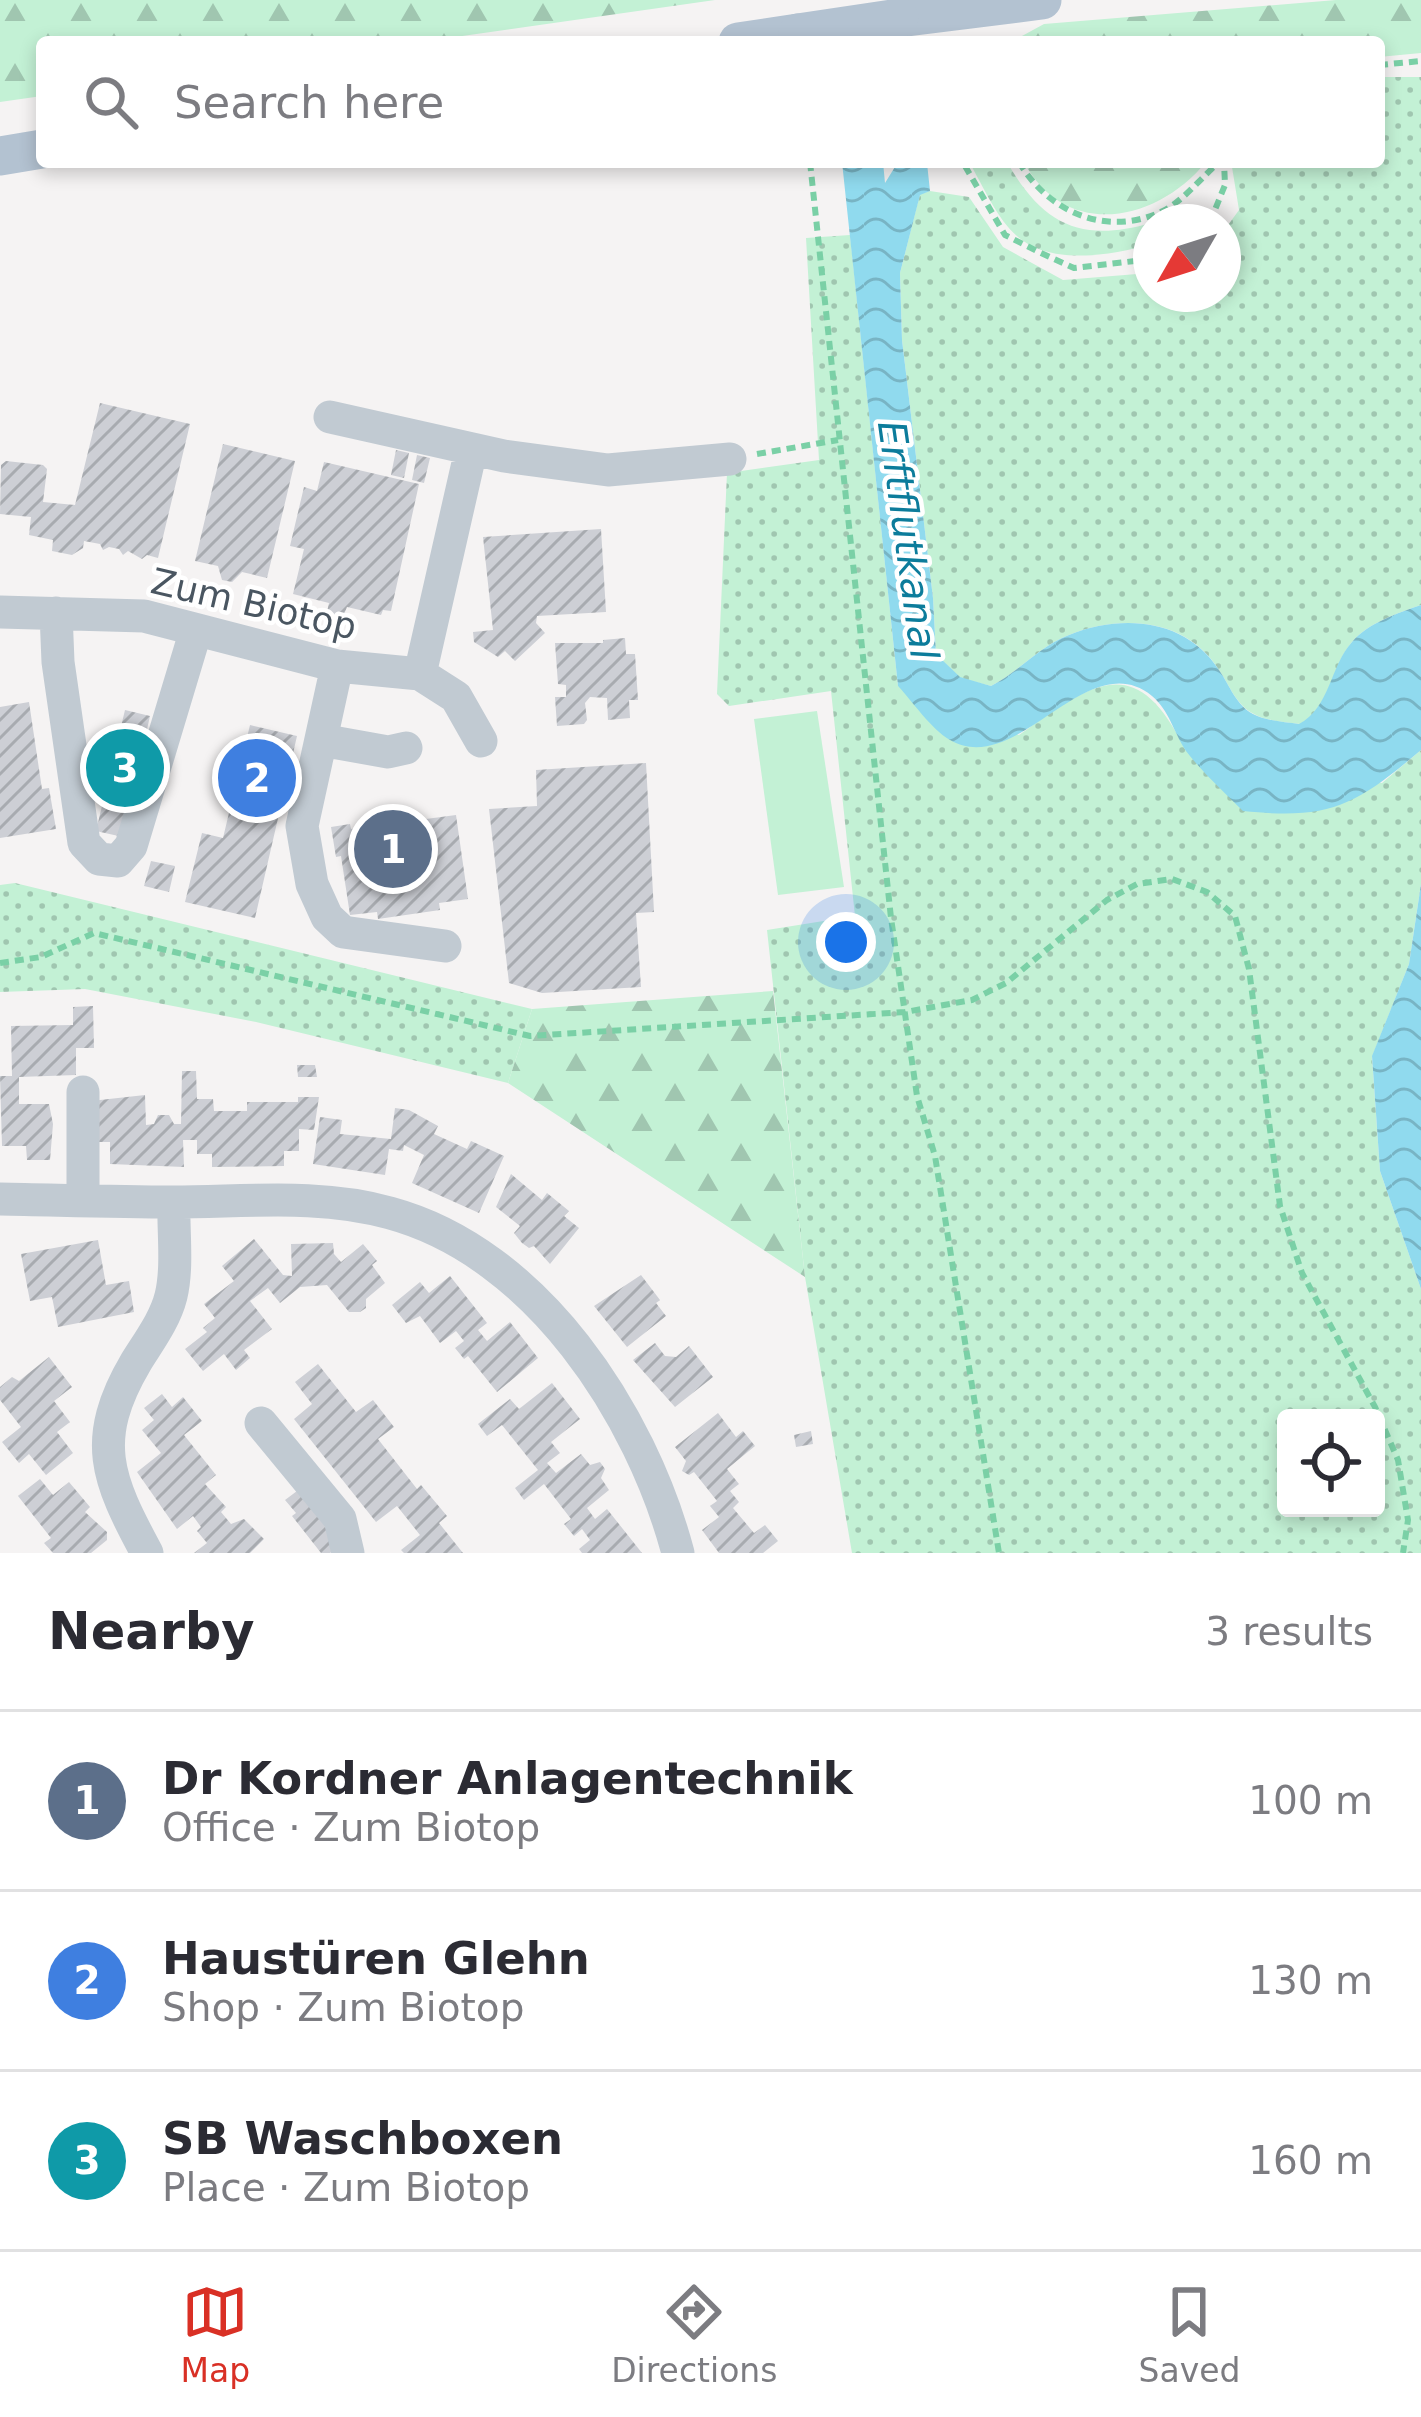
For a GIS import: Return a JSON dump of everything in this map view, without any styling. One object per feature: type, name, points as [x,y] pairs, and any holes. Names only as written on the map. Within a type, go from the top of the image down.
[{"type":"main road","points":[[779,36],[1042,0]]},
{"type":"main road","points":[[0,156],[36,150]]},
{"type":"street","points":[[330,417],[471,450],[608,470],[730,459]]},
{"type":"street","points":[[471,450],[420,674],[456,697],[481,741]]},
{"type":"street","name":"Zum Biotop","points":[[0,612],[144,616],[337,666],[420,674]]},
{"type":"street","points":[[56,613],[58,662],[83,843],[98,859],[118,861],[131,846],[196,630]]},
{"type":"street","points":[[337,666],[302,826],[312,884],[327,917],[343,932],[445,946]]},
{"type":"street","points":[[321,740],[388,752],[406,748]]},
{"type":"street","points":[[82,1200],[83,1092]]},
{"type":"street","points":[[0,1199],[278,1199],[391,1213],[439,1233],[509,1275],[547,1312],[624,1418],[654,1477],[677,1553]]},
{"type":"street","points":[[147,1553],[116,1496],[106,1437],[121,1388],[164,1316],[172,1292],[174,1202]]},
{"type":"street","points":[[261,1423],[340,1520],[348,1553]]},
{"type":"path","points":[[1385,65],[1421,62]]},
{"type":"path","points":[[812,168],[891,918],[917,1096],[938,1174],[999,1553]]},
{"type":"path","points":[[966,168],[1005,235],[1074,268],[1133,261]]},
{"type":"path","points":[[1024,168],[1050,202],[1098,220],[1129,220],[1165,210],[1215,168]]},
{"type":"path","points":[[1217,204],[1225,185],[1223,168]]},
{"type":"path","points":[[730,459],[839,440]]},
{"type":"path","points":[[0,963],[40,957],[94,933],[117,935],[530,1036],[905,1012],[972,1000],[1006,983],[1107,900],[1137,884],[1172,879],[1208,892],[1235,916],[1250,969],[1280,1206],[1303,1273],[1375,1407],[1397,1460],[1408,1520],[1403,1553]]},
{"type":"green space","points":[[0,0],[715,0],[462,36],[36,36],[36,97],[0,102]]},
{"type":"green space","points":[[1336,0],[1421,0],[1421,53],[1385,56],[1385,36],[1022,36],[1044,24]]},
{"type":"green space","points":[[1385,77],[1421,77],[1421,605],[1359,635],[1345,652],[1318,708],[1300,724],[1248,710],[1205,653],[1189,640],[1152,625],[1110,624],[1069,635],[991,686],[960,678],[936,654],[902,340],[900,273],[920,194],[930,191],[969,197],[1003,247],[1063,280],[1133,274],[1133,312],[1241,312],[1241,204],[1232,168],[1385,168]]},
{"type":"green space","points":[[972,168],[1011,168],[1035,201],[1066,224],[1104,231],[1133,227],[1133,249],[1085,255],[1051,253],[1022,240],[1006,224]]},
{"type":"green space","points":[[1028,168],[1200,168],[1163,198],[1133,204],[1133,210],[1087,213],[1063,204]]},
{"type":"green space","points":[[850,235],[898,686],[1019,735],[1091,690],[1130,687],[1149,697],[1185,749],[1382,783],[1421,750],[1421,884],[1409,964],[1372,1057],[1380,1171],[1421,1289],[1421,1553],[852,1553],[805,1277],[767,930],[855,916],[831,691],[729,706],[717,694],[727,473],[819,460],[806,238]]},
{"type":"green space","points":[[817,711],[844,887],[778,895],[754,719]]},
{"type":"green space","points":[[15,883],[532,1009],[508,1083],[256,1022],[85,989],[0,992],[0,885]]},
{"type":"green space","points":[[773,991],[805,1277],[508,1083],[532,1009]]},
{"type":"water","name":"Erftflutkanal","points":[[843,168],[884,168],[885,183],[894,168],[928,168],[930,191],[920,195],[900,273],[902,340],[936,654],[960,677],[991,686],[1069,635],[1110,624],[1151,625],[1189,640],[1205,653],[1247,710],[1299,724],[1317,708],[1345,652],[1359,635],[1421,605],[1421,750],[1359,796],[1320,810],[1243,811],[1186,751],[1158,702],[1127,684],[1103,686],[1001,742],[976,747],[943,735],[898,686]]},
{"type":"water","points":[[1421,884],[1421,1289],[1380,1171],[1372,1056],[1409,964]]},
{"type":"building","points":[[100,403],[190,424],[158,558],[147,555],[142,559],[128,551],[123,555],[119,549],[103,550],[100,544],[84,541],[83,548],[72,555],[52,551],[53,540],[29,535],[31,517],[0,514],[1,465],[6,461],[43,465],[47,469],[43,502],[75,505]]},
{"type":"building","points":[[223,444],[295,461],[267,578],[242,572],[232,582],[222,580],[218,566],[195,561]]},
{"type":"building","points":[[396,450],[409,453],[404,478],[391,475]]},
{"type":"building","points":[[417,455],[430,458],[424,483],[412,480]]},
{"type":"building","points":[[324,462],[419,484],[391,611],[383,610],[381,615],[347,607],[340,624],[326,616],[329,603],[293,594],[304,549],[290,546],[304,487],[317,491]]},
{"type":"building","points":[[601,529],[606,612],[537,616],[536,623],[545,633],[515,661],[505,651],[498,657],[474,642],[473,632],[493,630],[483,537]]},
{"type":"building","points":[[625,638],[626,654],[635,654],[638,700],[629,700],[630,718],[608,720],[607,698],[590,697],[584,724],[557,726],[555,697],[566,697],[566,685],[558,684],[555,643]]},
{"type":"building","points":[[29,702],[42,789],[49,788],[56,829],[0,838],[0,707]]},
{"type":"building","points":[[125,710],[150,716],[123,837],[96,831]]},
{"type":"building","points":[[250,725],[297,736],[255,918],[185,902],[202,833],[223,838]]},
{"type":"building","points":[[646,763],[654,912],[636,913],[641,987],[542,993],[509,983],[489,809],[537,806],[536,770]]},
{"type":"building","points":[[456,815],[468,899],[439,903],[440,910],[378,919],[377,912],[350,915],[341,856],[336,857],[331,827],[350,824],[351,829]]},
{"type":"building","points":[[151,861],[175,866],[169,892],[144,886]]},
{"type":"building","points":[[93,1006],[94,1048],[76,1048],[76,1075],[19,1077],[19,1104],[49,1104],[53,1124],[50,1160],[27,1160],[26,1146],[2,1146],[0,1076],[12,1076],[11,1026],[73,1025],[73,1007]]},
{"type":"building","points":[[297,1065],[315,1065],[317,1077],[298,1077]]},
{"type":"building","points":[[182,1071],[196,1071],[197,1099],[213,1099],[214,1111],[247,1111],[247,1102],[319,1097],[314,1130],[299,1129],[299,1151],[284,1151],[284,1166],[212,1167],[212,1154],[197,1154],[197,1140],[183,1140],[184,1167],[110,1164],[110,1142],[91,1142],[91,1101],[145,1095],[146,1125],[154,1124],[158,1115],[169,1115],[174,1124],[181,1124]]},
{"type":"building","points":[[395,1108],[438,1126],[434,1134],[467,1149],[471,1141],[504,1156],[479,1213],[412,1183],[424,1155],[404,1145],[403,1151],[389,1149],[385,1175],[313,1164],[320,1117],[342,1120],[340,1134],[391,1139]]},
{"type":"building","points":[[511,1174],[542,1200],[547,1193],[569,1211],[564,1216],[579,1228],[550,1264],[534,1246],[522,1243],[514,1233],[520,1226],[496,1207]]},
{"type":"building","points":[[254,1239],[283,1275],[292,1276],[291,1244],[333,1243],[341,1262],[363,1244],[377,1261],[372,1265],[385,1283],[366,1299],[366,1308],[360,1312],[349,1312],[327,1285],[300,1287],[280,1303],[268,1288],[250,1301],[272,1329],[244,1350],[250,1358],[236,1370],[224,1354],[203,1371],[185,1349],[207,1332],[203,1328],[215,1318],[204,1304],[234,1281],[222,1266]]},
{"type":"building","points":[[98,1240],[106,1285],[129,1281],[134,1312],[58,1327],[52,1297],[30,1301],[21,1254]]},
{"type":"building","points":[[641,1275],[666,1316],[627,1347],[594,1306]]},
{"type":"building","points":[[450,1276],[487,1323],[478,1330],[487,1341],[510,1322],[538,1358],[497,1392],[468,1356],[464,1359],[455,1348],[464,1341],[456,1331],[440,1343],[420,1316],[406,1323],[392,1305],[420,1282],[429,1293]]},
{"type":"building","points":[[655,1343],[665,1356],[676,1357],[689,1346],[713,1377],[675,1407],[633,1360]]},
{"type":"building","points":[[49,1357],[72,1387],[54,1401],[70,1422],[57,1432],[73,1453],[46,1475],[29,1454],[19,1463],[2,1442],[21,1427],[0,1400],[0,1387],[12,1377],[19,1381]]},
{"type":"building","points":[[318,1364],[356,1412],[373,1400],[394,1427],[378,1439],[417,1489],[421,1485],[447,1516],[439,1523],[463,1553],[404,1553],[401,1550],[420,1535],[397,1506],[376,1522],[294,1419],[312,1404],[295,1382]]},
{"type":"building","points":[[552,1383],[580,1419],[551,1442],[560,1453],[547,1463],[556,1473],[581,1454],[590,1465],[600,1462],[605,1469],[601,1478],[609,1490],[587,1508],[595,1519],[607,1509],[642,1553],[582,1553],[579,1549],[590,1540],[582,1529],[574,1536],[564,1524],[571,1519],[544,1484],[524,1500],[515,1488],[538,1470],[502,1425],[487,1436],[478,1424],[510,1399],[519,1409]]},
{"type":"building","points":[[162,1394],[172,1407],[183,1397],[202,1421],[184,1435],[216,1475],[205,1484],[226,1507],[221,1512],[231,1524],[244,1519],[264,1539],[250,1553],[194,1553],[207,1543],[197,1531],[201,1527],[193,1516],[177,1529],[137,1472],[161,1453],[142,1430],[154,1420],[144,1408]]},
{"type":"building","points":[[718,1413],[736,1437],[743,1431],[755,1446],[727,1469],[739,1484],[730,1491],[739,1502],[733,1508],[754,1533],[765,1525],[778,1541],[763,1553],[719,1553],[702,1530],[719,1517],[710,1506],[717,1501],[694,1472],[682,1471],[686,1461],[675,1447]]},
{"type":"building","points":[[811,1431],[813,1444],[796,1447],[794,1435]]},
{"type":"building","points":[[40,1479],[53,1495],[69,1482],[90,1507],[85,1512],[107,1532],[107,1540],[91,1553],[53,1553],[44,1543],[51,1538],[18,1496]]},
{"type":"building","points":[[301,1488],[342,1544],[330,1553],[321,1553],[292,1516],[296,1513],[285,1500]]},
{"type":"place","name":"SB Waschboxen","points":[[125,768]]},
{"type":"place","name":"Haustüren Glehn","points":[[257,778]]},
{"type":"place","name":"Dr Kordner Anlagentechnik","points":[[393,849]]}]
